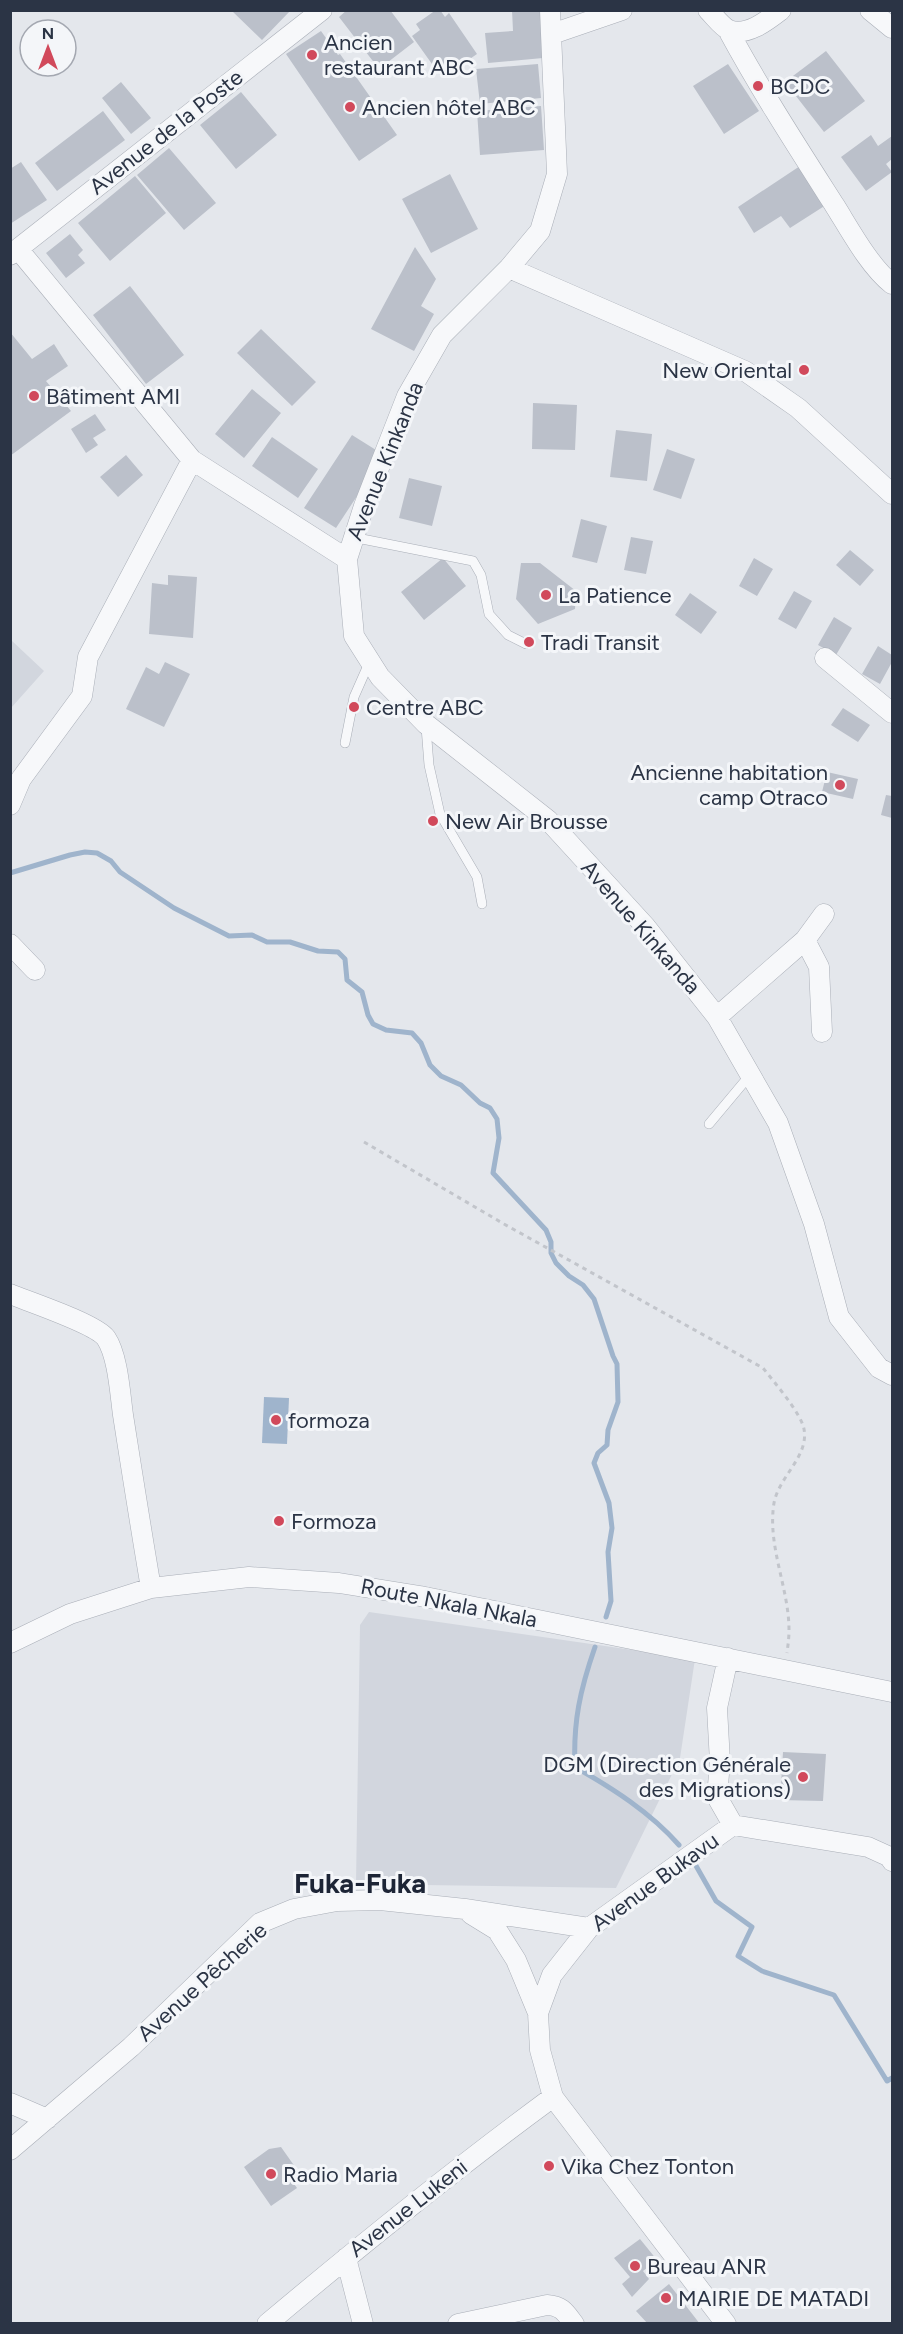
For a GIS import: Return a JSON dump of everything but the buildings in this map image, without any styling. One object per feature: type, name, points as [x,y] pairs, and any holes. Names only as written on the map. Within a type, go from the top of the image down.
[{"type":"street","name":"Avenue de la Poste","points":[[14,252],[304,18],[322,10]]},
{"type":"street","name":"Avenue Kinkanda","points":[[550,10],[557,174],[540,231],[509,268],[442,335],[407,396],[352,537],[346,559],[354,636],[380,677],[426,724],[548,820],[645,926],[717,1017],[778,1123],[814,1224],[839,1317],[879,1368],[892,1375]]},
{"type":"street","points":[[552,34],[622,10]]},
{"type":"street","points":[[708,10],[728,30],[758,86],[849,229],[872,262],[892,284]]},
{"type":"street","points":[[728,30],[743,32],[781,10]]},
{"type":"street","points":[[870,10],[892,28]]},
{"type":"street","points":[[14,252],[192,460],[346,559]]},
{"type":"street","points":[[509,268],[745,370],[798,408],[891,488]]},
{"type":"street","points":[[10,805],[21,779],[82,696],[88,657],[192,460]]},
{"type":"street","points":[[825,658],[892,713]]},
{"type":"street","points":[[717,1017],[805,940],[824,914]]},
{"type":"street","points":[[805,940],[819,967],[822,1032]]},
{"type":"street","points":[[10,944],[35,970]]},
{"type":"street","points":[[10,1294],[56,1312],[105,1337],[113,1354],[151,1587]]},
{"type":"street","name":"Route Nkala Nkala","points":[[10,1643],[70,1614],[151,1587],[249,1577],[339,1583],[420,1596],[892,1692]]},
{"type":"street","points":[[728,1658],[717,1708],[720,1762],[717,1797],[733,1825]]},
{"type":"street","name":"Avenue Bukavu","points":[[726,2324],[553,2097],[540,2050],[538,2013],[552,1975],[589,1928],[733,1825],[868,1847],[892,1861]]},
{"type":"street","name":"Avenue Pêcherie","points":[[10,2150],[131,2047],[260,1923],[294,1909],[337,1901],[380,1900],[589,1928]]},
{"type":"street","points":[[465,1910],[497,1930],[516,1960],[538,2013]]},
{"type":"street","name":"Avenue Lukeni","points":[[267,2324],[490,2143],[553,2097]]},
{"type":"street","points":[[10,2103],[47,2119]]},
{"type":"street","points":[[346,2258],[363,2324]]},
{"type":"street","points":[[458,2324],[547,2305],[557,2305],[565,2309],[574,2324]]},
{"type":"lane","points":[[352,537],[473,561],[481,575],[489,614],[508,635],[526,644]]},
{"type":"lane","points":[[345,743],[354,697],[370,660]]},
{"type":"lane","points":[[426,724],[429,765],[440,814],[477,877],[482,904]]},
{"type":"lane","points":[[709,1124],[750,1075]]},
{"type":"path","points":[[364,1142],[763,1368],[781,1390],[803,1425],[805,1437],[803,1448],[782,1479],[774,1503],[773,1532],[789,1629],[786,1670]]},
{"type":"shaded area","points":[[11,640],[44,671],[11,708]]},
{"type":"shaded area","points":[[369,1612],[695,1659],[680,1758],[616,1888],[356,1884],[360,1625]]},
{"type":"water","name":"formoza","points":[[264,1397],[289,1398],[287,1444],[262,1443]]},
{"type":"waterway","points":[[10,873],[70,855],[85,852],[97,853],[111,861],[120,872],[174,908],[229,936],[252,935],[267,942],[290,942],[318,951],[338,952],[345,959],[347,980],[362,992],[368,1015],[373,1024],[386,1030],[412,1033],[421,1043],[430,1065],[441,1076],[461,1085],[480,1103],[490,1108],[497,1119],[499,1138],[493,1173],[546,1230],[551,1242],[551,1253],[556,1263],[569,1276],[583,1285],[594,1299],[617,1364],[618,1402],[608,1430],[607,1445],[598,1453],[594,1463],[609,1503],[612,1528],[608,1552],[611,1601],[606,1617]]},
{"type":"waterway","points":[[595,1647],[579,1706],[575,1735],[575,1767],[630,1802],[656,1822],[679,1845]]},
{"type":"waterway","points":[[695,1864],[716,1901],[752,1927],[738,1956],[762,1971],[834,1995],[887,2081],[892,2078]]},
{"type":"place","name":"Ancien restaurant ABC","points":[[312,55]]},
{"type":"place","name":"BCDC","points":[[758,86]]},
{"type":"place","name":"Ancien hôtel ABC","points":[[350,107]]},
{"type":"place","name":"New Oriental","points":[[804,370]]},
{"type":"place","name":"Bâtiment AMI","points":[[34,396]]},
{"type":"place","name":"La Patience","points":[[546,595]]},
{"type":"place","name":"Tradi Transit","points":[[529,642]]},
{"type":"place","name":"Centre ABC","points":[[354,707]]},
{"type":"place","name":"Ancienne habitation camp Otraco","points":[[840,785]]},
{"type":"place","name":"New Air Brousse","points":[[433,821]]},
{"type":"place","name":"formoza","points":[[276,1420]]},
{"type":"place","name":"Formoza","points":[[279,1521]]},
{"type":"place","name":"DGM (Direction Générale des Migrations)","points":[[803,1777]]},
{"type":"place","name":"Vika Chez Tonton","points":[[549,2166]]},
{"type":"place","name":"Radio Maria","points":[[271,2174]]},
{"type":"place","name":"Bureau ANR","points":[[635,2266]]},
{"type":"place","name":"MAIRIE DE MATADI","points":[[666,2298]]},
{"type":"district","name":"Fuka-Fuka","points":[[360,1883]]}]
